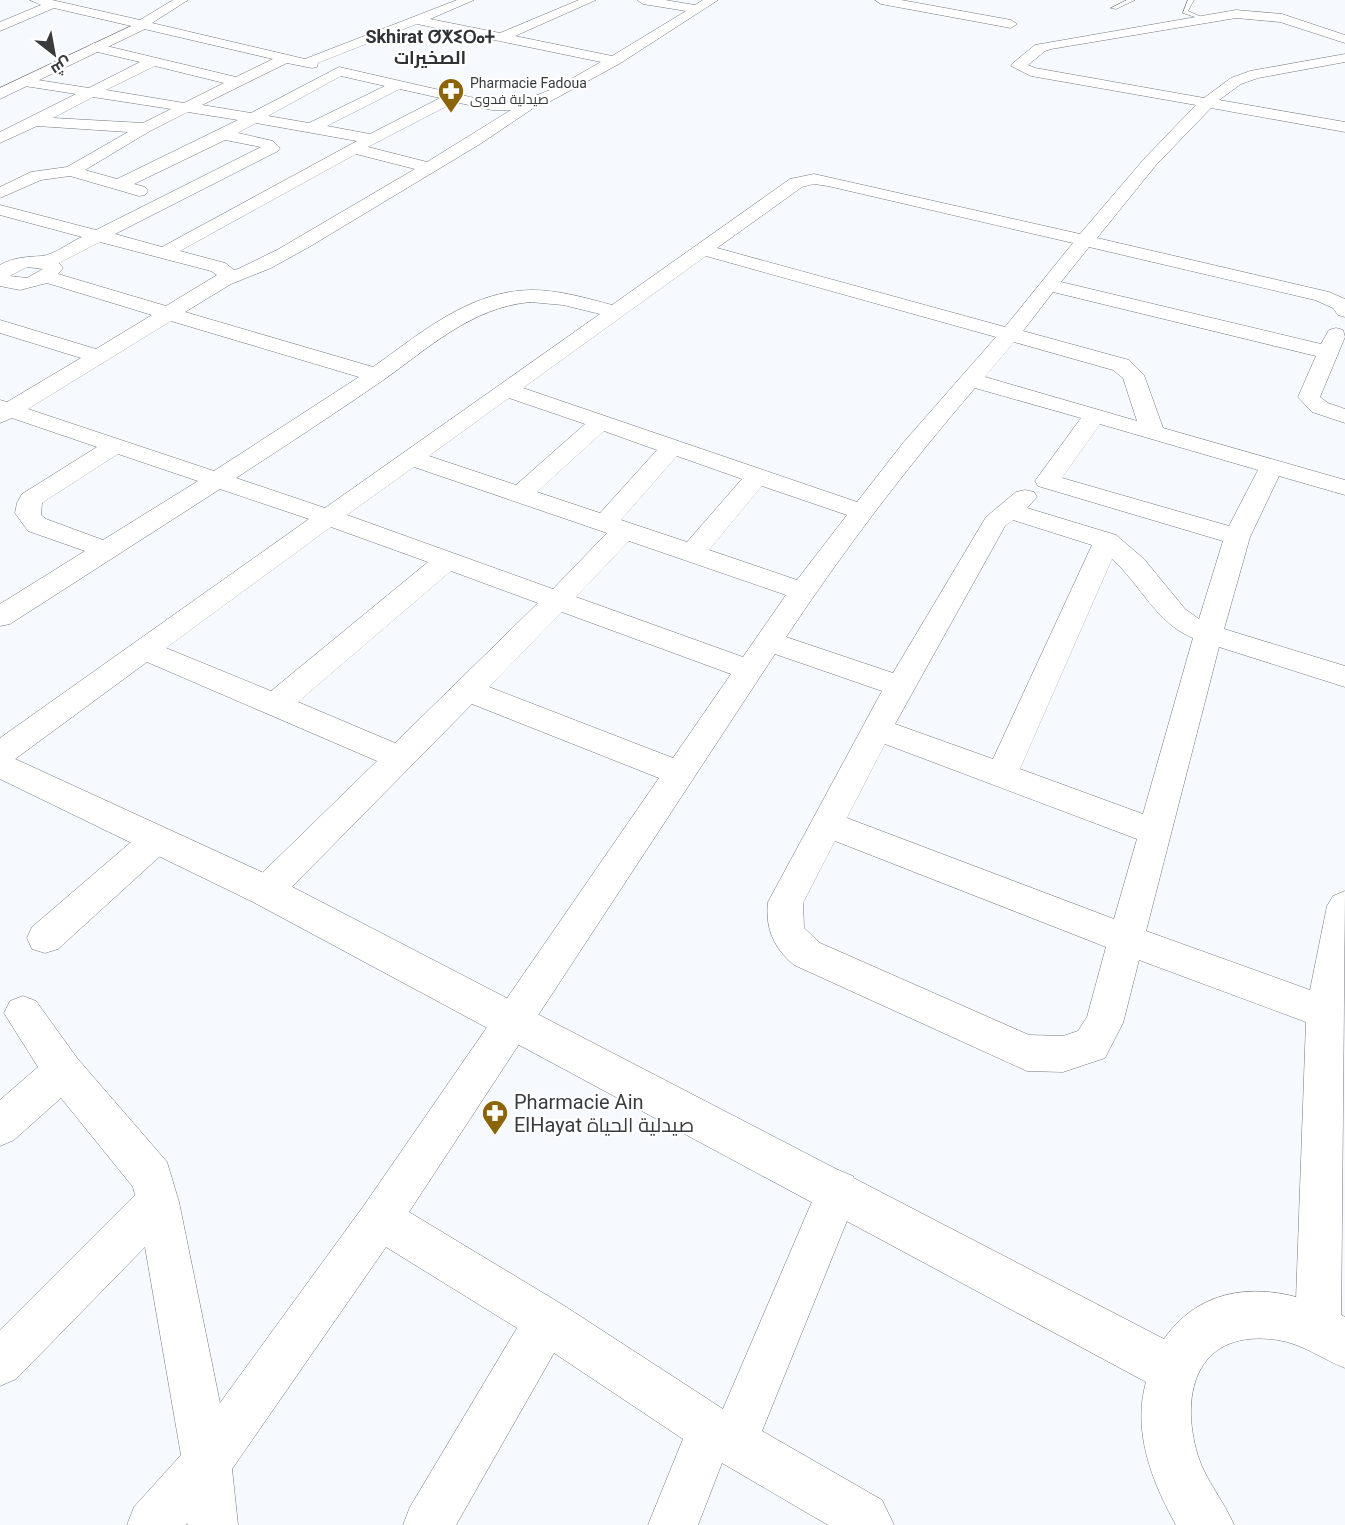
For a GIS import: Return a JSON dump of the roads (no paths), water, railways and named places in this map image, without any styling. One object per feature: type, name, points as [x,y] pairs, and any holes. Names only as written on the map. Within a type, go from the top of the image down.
[{"type":"street","points":[[36,0],[452,98],[502,107],[532,103]]},
{"type":"street","points":[[0,94],[142,25],[156,14],[182,0]]},
{"type":"street","points":[[306,63],[468,0]]},
{"type":"street","points":[[500,38],[590,0]]},
{"type":"street","points":[[643,0],[697,9]]},
{"type":"street","points":[[3,411],[224,280],[251,271],[282,256],[502,125],[532,103],[614,62],[712,0]]},
{"type":"street","points":[[880,0],[1011,24]]},
{"type":"street","points":[[0,27],[53,4]]},
{"type":"street","points":[[433,14],[629,52]]},
{"type":"street","points":[[1019,63],[1048,45],[1236,14],[1282,18],[1345,39]]},
{"type":"street","points":[[1019,63],[1282,18]]},
{"type":"street","points":[[416,20],[614,62]]},
{"type":"street","points":[[94,47],[237,82]]},
{"type":"street","points":[[152,1525],[207,1463],[380,1219],[803,591],[911,448],[1011,333],[1150,162],[1209,101],[1236,81],[1249,76],[1345,58]]},
{"type":"street","points":[[0,193],[37,176],[70,171],[186,106],[284,59]]},
{"type":"street","points":[[0,138],[152,62]]},
{"type":"street","points":[[1019,63],[1018,66],[1022,70],[1030,72],[1209,101],[1345,127]]},
{"type":"street","points":[[119,185],[223,135],[339,71]]},
{"type":"street","points":[[25,82],[186,106],[372,139]]},
{"type":"street","points":[[311,128],[398,85]]},
{"type":"street","points":[[164,253],[372,139],[452,98]]},
{"type":"street","points":[[35,121],[145,128]]},
{"type":"street","points":[[3,276],[27,283],[99,237],[272,148],[267,144],[223,135]]},
{"type":"street","points":[[355,149],[429,167]]},
{"type":"street","points":[[70,171],[171,200]]},
{"type":"street","points":[[0,754],[328,517],[705,250],[788,188],[814,179],[1322,297],[1340,304],[1345,311]]},
{"type":"street","points":[[209,181],[229,186]]},
{"type":"street","points":[[249,191],[269,196]]},
{"type":"street","points":[[0,210],[218,267],[227,274],[224,280]]},
{"type":"street","points":[[705,250],[1121,365],[1133,375],[1152,430]]},
{"type":"street","points":[[46,269],[170,312],[376,375]]},
{"type":"street","points":[[1048,285],[1327,352]]},
{"type":"street","points":[[0,617],[217,480],[465,314],[481,306],[522,296],[545,296],[617,312]]},
{"type":"street","points":[[1345,317],[1327,352],[1309,397],[1313,403],[1324,410],[1345,416]]},
{"type":"street","points":[[0,326],[99,356]]},
{"type":"street","points":[[969,379],[1094,416],[1152,430],[1271,468],[1345,488]]},
{"type":"street","points":[[508,390],[862,512]]},
{"type":"street","points":[[3,411],[328,517],[749,670]]},
{"type":"street","points":[[1094,416],[1047,481],[1007,510],[996,522],[877,729],[786,902],[783,921],[792,942],[807,954],[1027,1053],[1063,1054],[1091,1045],[1104,1023],[1208,633],[1238,537],[1271,468]]},
{"type":"street","points":[[521,494],[601,422]]},
{"type":"street","points":[[106,550],[36,525],[28,516],[26,509],[31,499],[115,446]]},
{"type":"street","points":[[266,891],[558,600],[672,447]]},
{"type":"street","points":[[412,458],[803,591]]},
{"type":"street","points":[[692,553],[758,475]]},
{"type":"street","points":[[1047,481],[1238,537]]},
{"type":"street","points":[[1007,510],[1107,542],[1135,565],[1175,616],[1189,626],[1345,678]]},
{"type":"street","points":[[1000,776],[1107,542]]},
{"type":"street","points":[[275,705],[447,560]]},
{"type":"street","points":[[768,642],[900,686]]},
{"type":"street","points":[[144,650],[399,757]]},
{"type":"street","points":[[467,690],[679,774]]},
{"type":"street","points":[[877,729],[1155,832]]},
{"type":"street","points":[[0,765],[266,891],[838,1191],[1173,1370]]},
{"type":"street","points":[[827,824],[1126,939],[1335,1016]]},
{"type":"street","points":[[45,938],[157,839]]},
{"type":"street","points":[[1207,1525],[1194,1506],[1177,1468],[1167,1432],[1166,1398],[1173,1370],[1186,1345],[1205,1327],[1229,1316],[1257,1313],[1277,1316],[1331,1336],[1335,1016],[1345,906]]},
{"type":"street","points":[[23,1013],[63,1071],[152,1177],[185,1337],[207,1463],[213,1525]]},
{"type":"street","points":[[0,1126],[63,1071]]},
{"type":"street","points":[[672,1525],[722,1436],[838,1191]]},
{"type":"street","points":[[0,1363],[158,1202]]},
{"type":"street","points":[[380,1219],[547,1322],[722,1436],[864,1518],[869,1525]]},
{"type":"street","points":[[428,1525],[547,1322]]},
{"type":"lane","points":[[1120,0],[1131,1]]},
{"type":"lane","points":[[1191,0],[1185,12],[1202,19]]},
{"type":"lane","points":[[1114,8],[1131,1]]},
{"type":"place","name":"Pharmacie Fadoua صيدلية فدوى","points":[[451,114]]},
{"type":"place","name":"Pharmacie Ain ElHayat صيدلية الحياة","points":[[495,1136]]},
{"type":"district","name":"Skhirat ⵚⵅⵉⵔⴰⵜ الصخيرات","points":[[430,47]]}]
